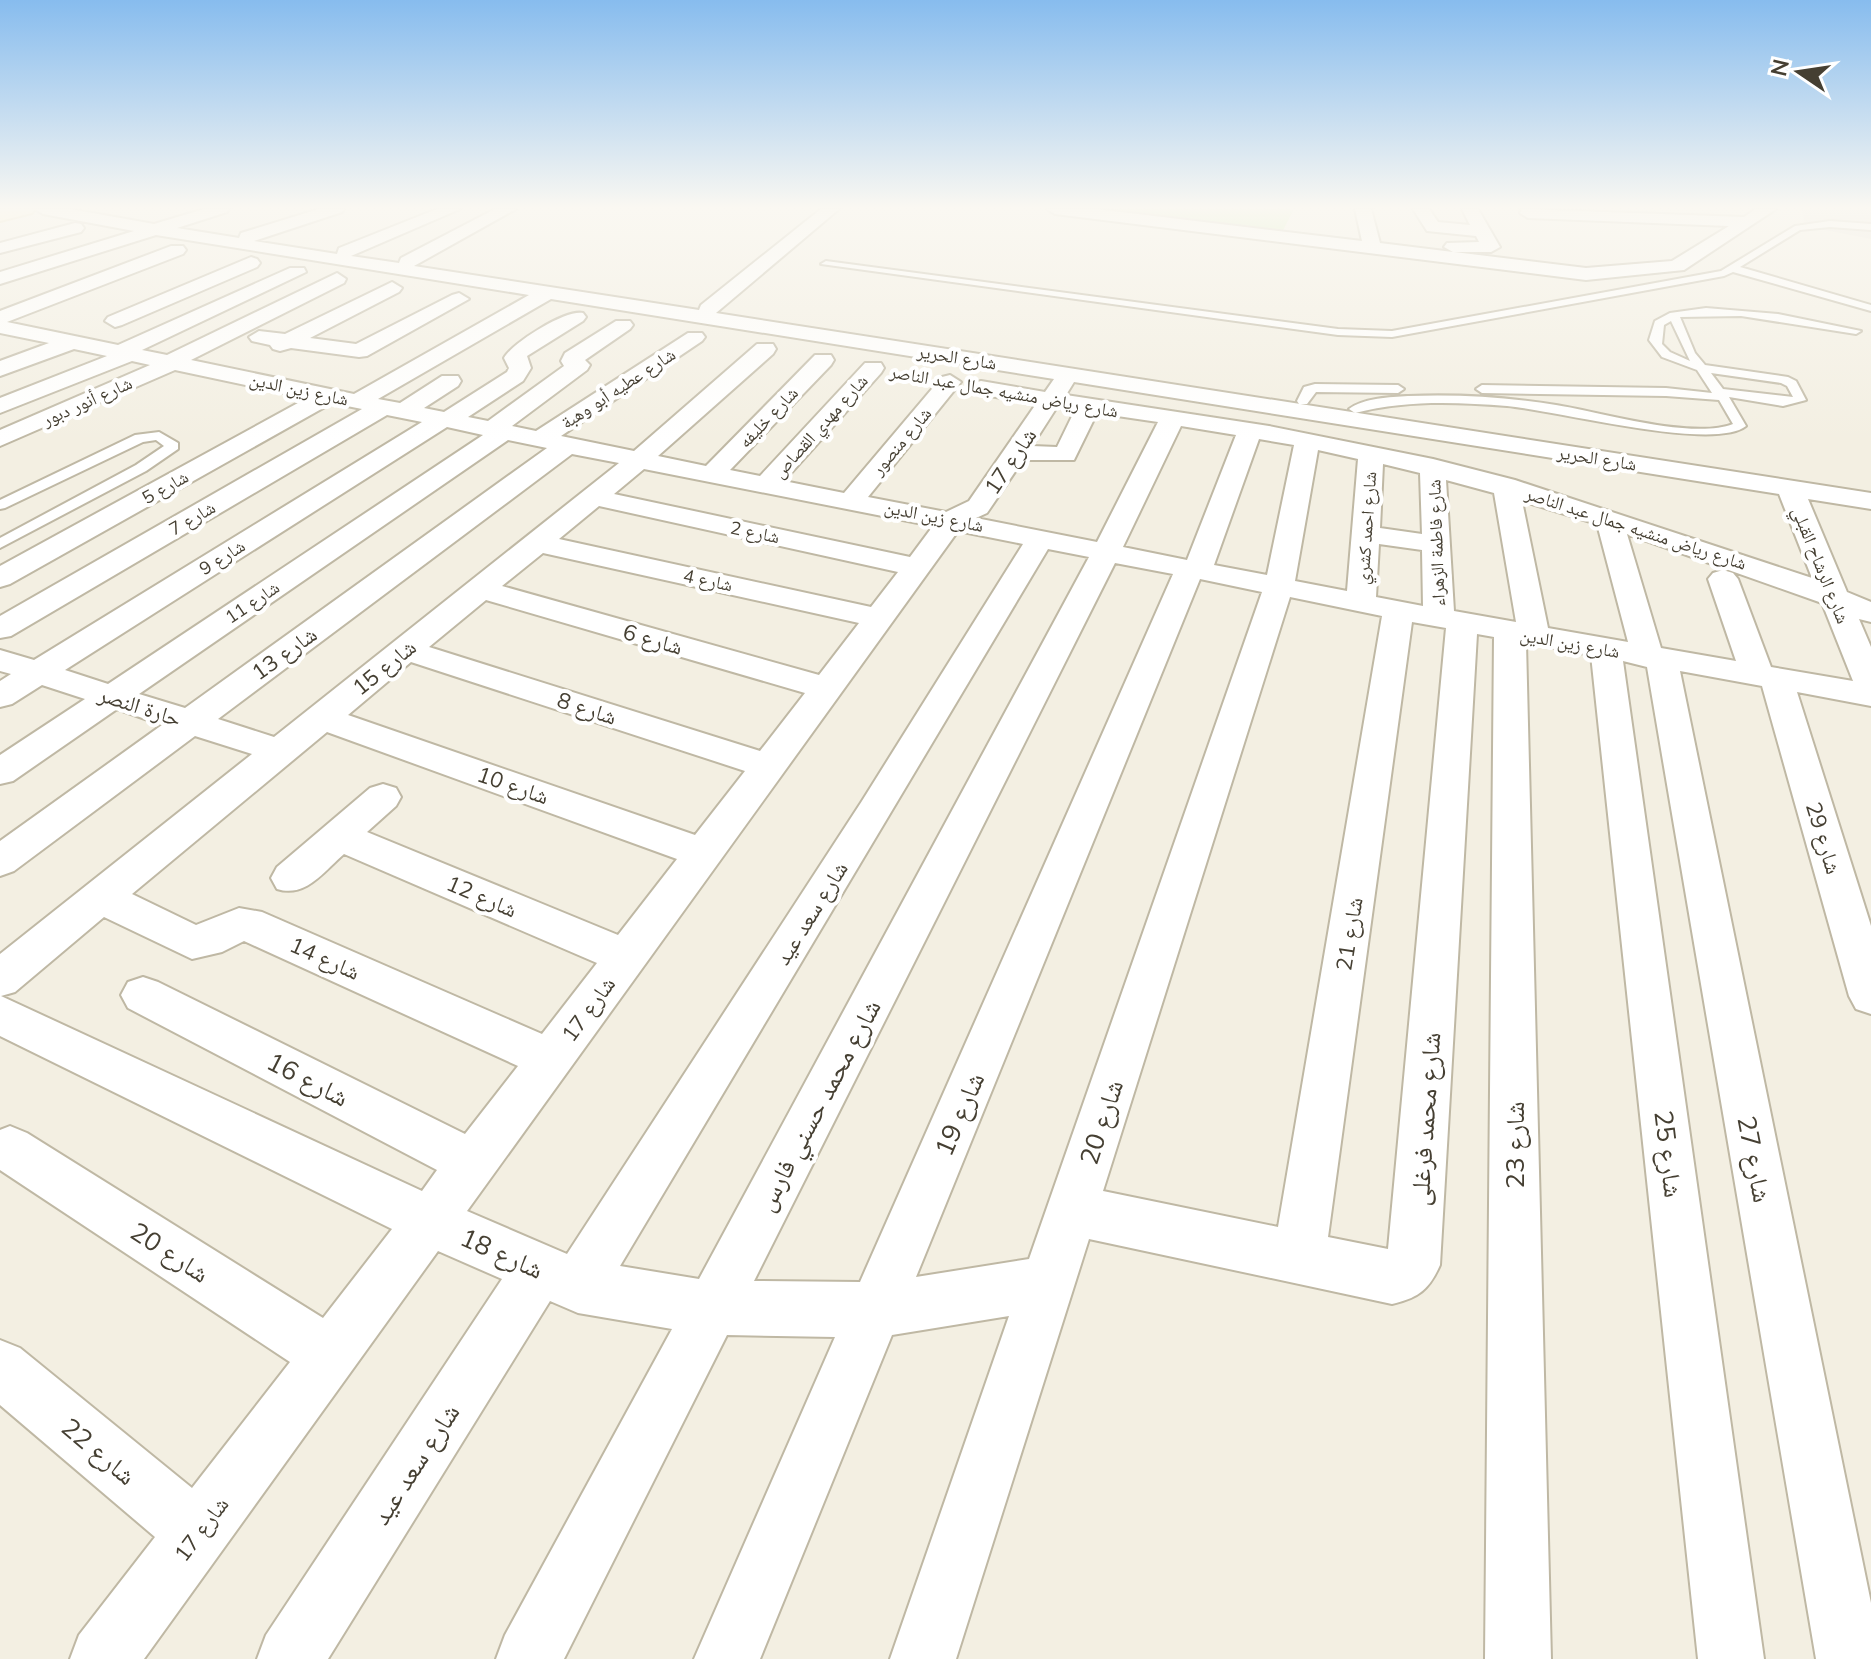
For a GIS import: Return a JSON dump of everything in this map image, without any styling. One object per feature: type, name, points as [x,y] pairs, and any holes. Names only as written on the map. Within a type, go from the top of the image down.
[{"type":"street","points":[[0,299],[37,286]]},
{"type":"street","points":[[0,318],[70,286]]},
{"type":"street","points":[[107,292],[114,286]]},
{"type":"street","points":[[115,321],[196,286]]},
{"type":"street","points":[[0,406],[126,353],[267,286]]},
{"type":"street","name":"شارع أنور دبور","points":[[0,439],[172,362],[318,286]]},
{"type":"street","name":"شارع رياض منشيه جمال عبد الناصر","points":[[383,286],[880,370]]},
{"type":"street","name":"شارع الحرير","points":[[517,286],[745,324],[802,328]]},
{"type":"street","name":"شارع الحرير","points":[[563,286],[708,309],[1070,387],[1355,409],[1871,489]]},
{"type":"street","points":[[708,309],[736,286]]},
{"type":"street","points":[[225,374],[392,288]]},
{"type":"street","points":[[382,406],[520,308],[548,292]]},
{"type":"street","points":[[259,337],[359,351],[459,299]]},
{"type":"street","points":[[661,332],[686,314]]},
{"type":"street","name":"شارع 9","points":[[0,696],[515,376],[520,368],[515,358],[518,352],[576,317]]},
{"type":"street","points":[[722,342],[745,324]]},
{"type":"street","name":"شارع 11","points":[[0,772],[499,430],[579,365],[572,361],[573,358],[623,325]]},
{"type":"street","name":"شارع زين الدين","points":[[0,327],[639,460],[1522,634],[1871,695]]},
{"type":"street","points":[[0,342],[36,334]]},
{"type":"street","points":[[0,352],[36,334]]},
{"type":"street","name":"شارع عطيه أبو وهبة","points":[[554,442],[589,404],[627,384],[695,337]]},
{"type":"street","points":[[0,369],[72,342]]},
{"type":"street","points":[[258,380],[321,347]]},
{"type":"street","name":"شارع 15","points":[[0,979],[639,460],[765,349]]},
{"type":"street","name":"شارع خليفه","points":[[712,474],[823,360]]},
{"type":"street","name":"شارع مهدي القصاص","points":[[767,484],[880,370]]},
{"type":"street","name":"شارع 5","points":[[0,578],[368,371]]},
{"type":"street","name":"شارع رياض منشيه جمال عبد الناصر","points":[[919,377],[950,382],[1070,387],[1172,419],[1307,440],[1433,467],[1506,486],[1609,519],[1833,596],[1871,613]]},
{"type":"street","points":[[382,406],[450,381]]},
{"type":"street","name":"شارع منصور","points":[[852,500],[950,382]]},
{"type":"street","name":"شارع 17","points":[[103,1659],[952,520],[978,507],[1015,452],[1070,387]]},
{"type":"street","name":"شارع 7","points":[[0,629],[382,406]]},
{"type":"street","name":"شارع الحرير","points":[[1301,406],[1871,501]]},
{"type":"street","name":"شارع محمد حسني فارس","points":[[529,1659],[1107,551],[1172,419]]},
{"type":"street","name":"شارع 19","points":[[727,1659],[1194,569],[1250,431]]},
{"type":"street","name":"شارع 20","points":[[923,1659],[1279,586],[1307,440]]},
{"type":"street","name":"شارع 13","points":[[0,861],[190,722],[554,442]]},
{"type":"street","name":"شارع احمد كشري","points":[[1371,454],[1365,534],[1380,606]]},
{"type":"street","name":"شارع فاطمة الزهراء","points":[[1433,467],[1436,544],[1451,620]]},
{"type":"street","name":"شارع 23","points":[[1506,486],[1522,634],[1518,1659]]},
{"type":"street","name":"شارع الرشاح القبلي","points":[[1790,488],[1871,686]]},
{"type":"street","name":"شارع 2","points":[[593,497],[917,567]]},
{"type":"street","name":"شارع 27","points":[[1609,519],[1849,1659]]},
{"type":"street","points":[[1365,534],[1436,544]]},
{"type":"street","name":"شارع سعد عيد","points":[[290,1659],[559,1278],[875,810],[1041,537]]},
{"type":"street","name":"شارع 4","points":[[536,543],[880,618]]},
{"type":"street","name":"شارع 29","points":[[1723,579],[1768,678],[1871,996]]},
{"type":"street","name":"شارع 6","points":[[479,589],[827,688]]},
{"type":"street","name":"شارع 21","points":[[1299,1257],[1380,606]]},
{"type":"street","name":"شارع محمد فرغلى","points":[[1072,1210],[1392,1277],[1405,1274],[1413,1265],[1451,620]]},
{"type":"street","name":"شارع 8","points":[[405,650],[769,766]]},
{"type":"street","name":"شارع 25","points":[[1639,656],[1731,1659]]},
{"type":"street","name":"حارة النصر","points":[[0,660],[280,751]]},
{"type":"street","name":"شارع 10","points":[[321,718],[704,853]]},
{"type":"street","points":[[291,878],[383,797]]},
{"type":"street","name":"شارع 12","points":[[339,836],[626,957]]},
{"type":"street","name":"شارع 14","points":[[100,897],[192,942],[207,942],[231,925],[247,924],[551,1059]]},
{"type":"street","name":"شارع 16","points":[[143,995],[473,1163]]},
{"type":"street","name":"شارع 18","points":[[0,1015],[430,1221],[559,1278],[712,1308],[877,1310],[1047,1283]]},
{"type":"street","name":"شارع 20","points":[[10,1149],[330,1355]]},
{"type":"street","name":"شارع 22","points":[[0,1368],[198,1533]]},
{"type":"lane","points":[[997,286],[1366,335],[1413,331],[1654,286]]},
{"type":"lane","points":[[1796,286],[1871,308]]},
{"type":"lane","points":[[1301,406],[1305,393],[1315,388],[1682,376],[1784,380],[1792,384],[1800,400],[1783,402],[1720,394],[1682,376],[1654,337],[1655,328],[1674,315],[1704,310],[1856,331]]},
{"type":"lane","points":[[1674,315],[1683,339],[1682,376],[1661,398],[1663,410],[1693,432]]},
{"type":"lane","points":[[1355,409],[1394,401],[1517,404],[1693,432],[1732,432],[1740,426],[1720,394],[1682,376]]},
{"type":"lane","points":[[0,505],[140,438],[159,436],[173,446],[141,468],[0,544]]}]
